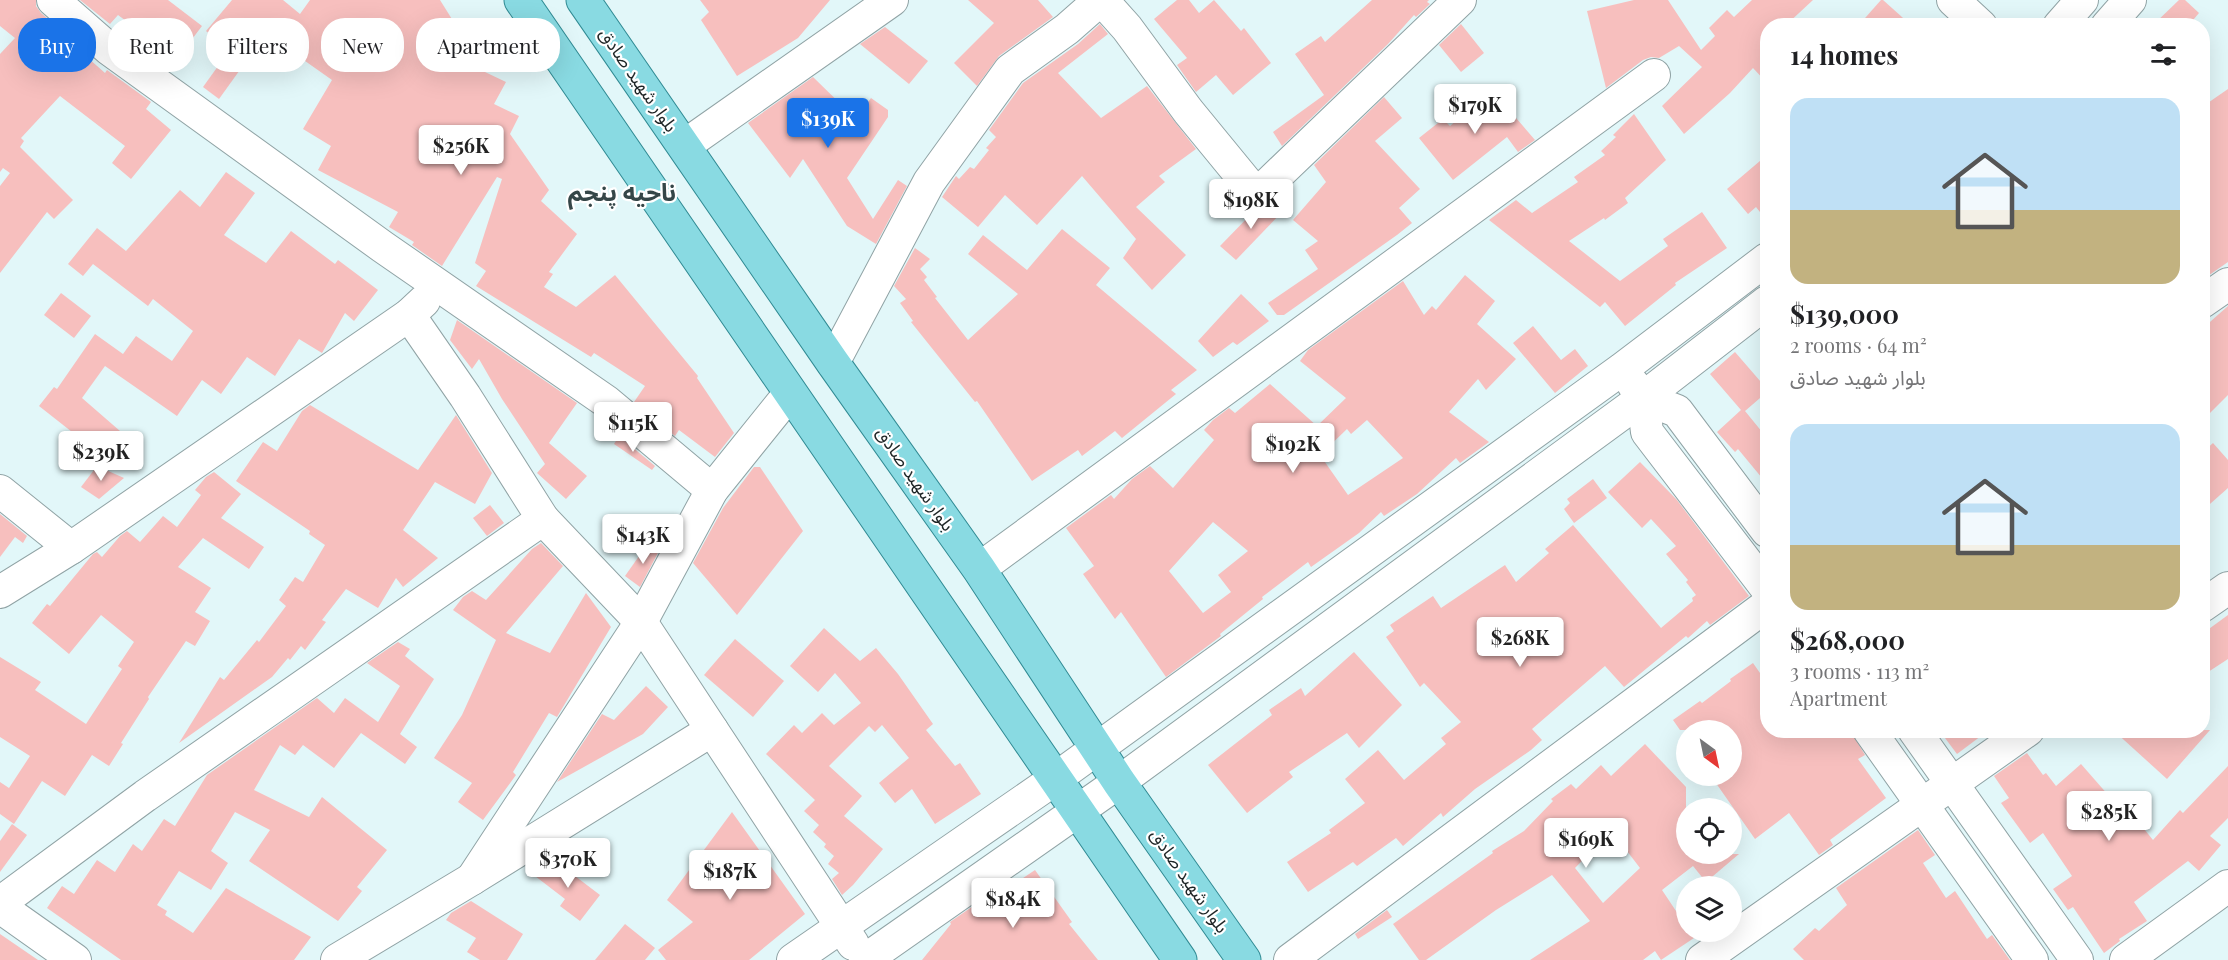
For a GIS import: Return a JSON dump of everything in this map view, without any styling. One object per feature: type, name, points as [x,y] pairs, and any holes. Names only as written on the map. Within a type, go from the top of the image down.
[{"type":"main road","points":[[521,0],[1180,960]]},
{"type":"main road","name":"بلوار شهید صادق","points":[[583,0],[833,363],[979,569],[1119,782],[1244,960]]},
{"type":"street","points":[[52,0],[109,49],[374,240],[607,402],[712,490]]},
{"type":"street","points":[[684,146],[892,0]]},
{"type":"street","points":[[833,363],[929,182],[1010,70],[1067,29],[1101,0],[1127,28],[1188,111],[1232,165],[1247,183],[1258,190],[1268,184],[1460,0]]},
{"type":"street","points":[[1953,0],[1972,18]]},
{"type":"street","points":[[2066,18],[2082,0]]},
{"type":"street","points":[[2114,18],[2130,0]]},
{"type":"street","points":[[979,569],[1654,75]]},
{"type":"street","points":[[794,960],[1055,779],[1622,369],[1760,264]]},
{"type":"street","points":[[2210,296],[2228,284]]},
{"type":"street","points":[[0,592],[71,548],[409,315],[441,286]]},
{"type":"street","points":[[409,315],[465,396],[543,519],[641,622],[864,960],[1119,782],[1643,398],[1760,307]]},
{"type":"street","points":[[1622,369],[1643,398],[1647,432],[1760,580]]},
{"type":"street","points":[[472,879],[641,622],[712,490],[790,393]]},
{"type":"street","points":[[1643,398],[1677,411],[1760,522]]},
{"type":"street","points":[[0,491],[71,548]]},
{"type":"street","points":[[75,960],[0,905],[174,776],[543,519]]},
{"type":"street","points":[[2210,600],[2228,588]]},
{"type":"street","points":[[1290,960],[1760,610]]},
{"type":"street","points":[[337,960],[712,730]]},
{"type":"street","points":[[1875,738],[2032,960]]},
{"type":"street","points":[[1920,738],[2077,960]]},
{"type":"street","points":[[1702,960],[2017,738]]},
{"type":"street","points":[[2126,960],[2228,886]]},
{"type":"building","points":[[0,0],[36,0],[36,6],[47,18],[18,18],[18,72],[96,72],[96,65],[105,73],[107,70],[151,102],[146,109],[171,130],[131,179],[112,163],[125,146],[60,96],[21,138],[24,141],[20,147],[73,200],[54,219],[47,212],[0,273],[0,186],[10,173],[3,168],[0,172],[0,54],[15,38],[0,26]]},
{"type":"building","points":[[80,0],[168,0],[192,18],[122,18],[118,15],[115,18],[108,18],[108,22]]},
{"type":"building","points":[[232,0],[283,0],[300,14],[310,0],[440,0],[451,18],[416,18],[416,72],[485,72],[506,82],[494,104],[519,116],[510,134],[549,190],[541,201],[577,234],[549,272],[553,274],[544,287],[576,307],[615,275],[698,376],[697,378],[734,433],[715,457],[679,430],[675,436],[634,402],[645,386],[594,353],[591,357],[476,286],[486,271],[475,263],[502,179],[497,177],[442,266],[412,245],[414,242],[389,227],[398,212],[318,170],[331,146],[303,129],[332,80],[309,64],[309,18],[217,18]]},
{"type":"building","points":[[700,0],[830,0],[798,38],[737,76],[701,20],[709,12]]},
{"type":"building","points":[[968,0],[1038,0],[1053,17],[999,56],[977,86],[954,63],[994,23]]},
{"type":"building","points":[[1177,0],[1189,0],[1199,13],[1214,0],[1241,31],[1244,28],[1271,63],[1233,95],[1216,75],[1196,92],[1177,65],[1187,58],[1154,19]]},
{"type":"building","points":[[1372,0],[1429,0],[1427,2],[1430,4],[1416,17],[1414,15],[1388,44],[1282,146],[1273,132],[1324,95],[1295,54],[1321,36],[1325,42]]},
{"type":"building","points":[[1634,0],[1668,0],[1701,50],[1715,36],[1709,28],[1727,10],[1734,17],[1752,0],[1813,0],[1794,18],[1760,18],[1760,76],[1753,68],[1730,93],[1684,134],[1662,106],[1702,67],[1679,46],[1659,58],[1651,57],[1643,60],[1606,88],[1587,11]]},
{"type":"building","points":[[1883,0],[1903,18],[1865,18]]},
{"type":"building","points":[[2179,0],[2185,0],[2199,13],[2195,18],[2160,18]]},
{"type":"building","points":[[194,20],[202,26],[194,37]]},
{"type":"building","points":[[1100,24],[1108,34],[1058,73],[1101,118],[1147,86],[1196,149],[1159,176],[1165,182],[1136,207],[1186,255],[1152,290],[1123,258],[1136,239],[1082,176],[1037,225],[1005,195],[978,227],[942,197],[956,176],[959,179],[970,167],[974,169],[989,150],[986,148],[996,137],[989,130],[1023,83],[1078,44]]},
{"type":"building","points":[[1461,24],[1484,53],[1461,72],[1439,45]]},
{"type":"building","points":[[885,27],[928,61],[909,84],[860,44]]},
{"type":"building","points":[[214,72],[238,72],[219,99],[203,87]]},
{"type":"building","points":[[813,77],[856,119],[871,98],[888,110],[888,117],[847,178],[873,219],[898,180],[907,186],[876,244],[847,226],[803,159],[790,178],[748,123]]},
{"type":"building","points":[[2228,89],[2228,262],[2210,274],[2210,101]]},
{"type":"building","points":[[1492,90],[1535,140],[1518,152],[1507,137],[1453,180],[1419,138],[1443,119],[1450,126]]},
{"type":"building","points":[[1384,97],[1402,118],[1375,141],[1420,189],[1399,208],[1412,223],[1284,315],[1277,315],[1268,303],[1318,269],[1305,250],[1318,241],[1293,220],[1326,182],[1314,165]]},
{"type":"building","points":[[1634,114],[1666,160],[1625,198],[1628,203],[1605,220],[1604,218],[1569,241],[1620,281],[1668,246],[1663,239],[1702,212],[1727,248],[1675,283],[1676,285],[1625,326],[1605,302],[1600,307],[1489,220],[1516,200],[1532,213],[1578,182],[1574,177],[1605,155],[1601,151],[1616,137],[1613,135]]},
{"type":"building","points":[[1760,161],[1760,212],[1756,207],[1748,214],[1727,189]]},
{"type":"building","points":[[226,172],[255,193],[224,235],[266,263],[291,231],[335,264],[338,260],[378,290],[354,321],[345,313],[322,353],[299,339],[275,376],[247,357],[221,394],[202,380],[177,416],[105,366],[82,398],[120,431],[100,454],[39,406],[54,387],[57,389],[95,334],[123,354],[136,336],[172,361],[193,331],[153,299],[148,306],[93,264],[83,276],[68,264],[97,228],[126,251],[180,190],[200,207]]},
{"type":"building","points":[[1273,202],[1283,211],[1236,260],[1220,246],[1257,208]]},
{"type":"building","points":[[1062,229],[1110,268],[1096,285],[1197,370],[1171,390],[1176,394],[1122,438],[1115,431],[1082,456],[1078,450],[1032,481],[977,401],[975,402],[911,322],[913,321],[900,303],[906,299],[894,286],[915,248],[930,259],[920,269],[927,277],[924,280],[968,340],[1018,294],[968,254],[983,235],[1027,270]]},
{"type":"building","points":[[1465,275],[1495,301],[1477,324],[1516,359],[1486,390],[1478,379],[1449,412],[1489,442],[1460,463],[1456,458],[1417,494],[1384,516],[1381,512],[1359,533],[1311,567],[1308,562],[1262,597],[1263,599],[1220,634],[1221,636],[1166,677],[1121,612],[1115,619],[1083,574],[1094,566],[1066,528],[1111,495],[1114,499],[1132,479],[1150,466],[1173,488],[1214,440],[1204,430],[1213,420],[1229,408],[1235,413],[1270,384],[1317,426],[1346,398],[1300,361],[1308,350],[1403,281],[1424,315],[1432,306],[1436,310]],"holes":[[[1367,420],[1403,458],[1348,495],[1320,455],[1347,429],[1351,434]],[[1213,522],[1248,551],[1218,575],[1231,592],[1203,613],[1169,571]]]},
{"type":"building","points":[[61,293],[91,316],[74,338],[44,315]]},
{"type":"building","points":[[1241,294],[1269,321],[1237,345],[1233,342],[1213,357],[1198,341]]},
{"type":"building","points":[[2228,306],[2228,395],[2210,413],[2210,322]]},
{"type":"building","points":[[457,320],[577,403],[549,443],[587,476],[566,499],[537,473],[545,464],[502,399],[479,359],[472,369],[450,340]]},
{"type":"building","points":[[1533,326],[1561,360],[1575,349],[1588,366],[1555,393],[1513,343]]},
{"type":"building","points":[[1735,352],[1760,381],[1760,398],[1745,411],[1760,429],[1760,476],[1738,449],[1735,452],[1717,432],[1741,410],[1710,374]]},
{"type":"building","points":[[310,405],[418,470],[456,415],[492,473],[475,504],[435,482],[403,530],[438,558],[403,587],[396,578],[378,608],[346,589],[322,620],[326,622],[305,650],[301,646],[272,677],[179,743],[220,677],[224,680],[257,640],[259,642],[286,606],[279,600],[295,577],[303,582],[325,545],[309,534],[310,531],[236,481],[263,442],[277,451],[302,411]]},
{"type":"building","points":[[619,436],[655,466],[652,470],[614,444]]},
{"type":"building","points":[[2213,443],[2228,460],[2228,488],[2210,504],[2210,446]]},
{"type":"building","points":[[1640,462],[1677,500],[1749,596],[1710,625],[1707,621],[1688,638],[1686,636],[1624,687],[1605,666],[1532,729],[1542,740],[1475,789],[1443,817],[1441,813],[1403,846],[1396,838],[1357,866],[1353,862],[1308,892],[1287,862],[1331,833],[1329,830],[1365,803],[1345,779],[1378,750],[1404,780],[1446,744],[1441,738],[1461,722],[1424,683],[1420,687],[1386,637],[1394,631],[1390,625],[1433,596],[1441,608],[1505,565],[1516,582],[1549,553],[1545,549],[1573,525],[1661,628],[1693,601],[1692,598],[1696,595],[1686,582],[1688,580],[1666,554],[1676,546],[1651,519],[1642,528],[1608,492]]},
{"type":"building","points":[[97,466],[124,478],[99,499],[81,487]]},
{"type":"building","points":[[754,467],[760,467],[803,531],[737,615],[693,563],[723,508]]},
{"type":"building","points":[[214,472],[241,494],[221,518],[264,547],[249,569],[203,538],[178,567],[211,588],[195,612],[210,621],[195,646],[186,641],[148,697],[149,699],[109,766],[92,755],[65,796],[42,781],[14,824],[0,814],[0,782],[9,788],[30,756],[0,737],[0,657],[41,682],[35,690],[86,724],[122,669],[118,666],[134,642],[101,615],[69,654],[32,623],[47,604],[50,606],[93,554],[97,552],[102,557],[127,531],[140,542],[163,516],[177,527],[201,495],[195,490],[206,477]]},
{"type":"building","points":[[1593,479],[1607,498],[1574,523],[1564,509],[1570,503],[1567,499]]},
{"type":"building","points":[[490,505],[504,523],[487,536],[473,518]]},
{"type":"building","points":[[0,514],[27,536],[23,543],[15,537],[0,557]]},
{"type":"building","points":[[649,542],[660,549],[640,587],[625,576]]},
{"type":"building","points":[[541,543],[563,566],[506,633],[550,653],[586,593],[611,627],[557,717],[549,713],[513,772],[516,775],[483,820],[458,802],[472,783],[434,758],[462,715],[496,640],[453,610],[463,597],[472,591],[486,600],[532,549]]},
{"type":"building","points":[[2228,615],[2228,659],[2210,671],[2210,628]]},
{"type":"building","points":[[824,628],[860,661],[876,648],[898,674],[933,724],[926,730],[955,766],[960,763],[981,794],[935,824],[912,789],[895,803],[879,783],[909,758],[882,725],[875,732],[869,726],[829,766],[862,796],[844,816],[883,849],[842,895],[832,879],[839,873],[828,864],[834,856],[824,847],[826,844],[813,832],[819,825],[804,811],[815,800],[766,754],[794,725],[802,733],[822,713],[834,725],[861,703],[835,673],[818,692],[790,666]]},
{"type":"building","points":[[735,639],[784,681],[753,717],[704,675]]},
{"type":"building","points":[[398,642],[410,649],[405,656],[434,679],[400,734],[417,747],[405,764],[361,733],[334,768],[303,745],[295,755],[280,745],[254,790],[309,817],[322,797],[387,850],[357,887],[362,891],[338,921],[249,861],[270,830],[235,812],[211,851],[228,863],[211,890],[179,871],[157,905],[167,911],[165,915],[193,933],[226,888],[311,937],[294,960],[121,960],[47,908],[62,886],[74,894],[97,860],[115,872],[133,844],[142,851],[164,819],[175,826],[207,775],[317,698],[334,713],[345,698],[378,722],[400,686],[367,663]]},
{"type":"building","points":[[1354,652],[1402,705],[1359,748],[1347,733],[1289,772],[1293,777],[1247,813],[1208,765],[1272,715],[1269,710],[1301,688],[1305,696]]},
{"type":"building","points":[[1753,663],[1760,673],[1760,738],[1855,738],[1865,755],[1858,759],[1886,798],[1830,840],[1833,845],[1819,855],[1789,813],[1755,839],[1742,820],[1742,798],[1726,798],[1718,786],[1742,786],[1742,720],[1676,720],[1676,724],[1673,720],[1700,701],[1702,703],[1731,681],[1730,679]]},
{"type":"building","points":[[646,686],[668,707],[643,734],[557,782],[602,714],[614,720]]},
{"type":"building","points":[[1945,738],[1978,738],[1957,754]]},
{"type":"building","points":[[2122,738],[2203,738],[2167,779]]},
{"type":"building","points":[[1645,744],[1676,777],[1676,786],[1686,787],[1686,798],[1676,798],[1676,864],[1727,864],[1713,876],[1701,876],[1693,866],[1680,876],[1676,876],[1676,879],[1662,890],[1676,911],[1676,942],[1688,942],[1661,960],[1655,951],[1643,960],[1530,960],[1590,921],[1552,875],[1496,910],[1426,960],[1419,960],[1393,924],[1493,853],[1492,851],[1524,831],[1553,801],[1551,799],[1571,784],[1576,789],[1601,765],[1611,776]],"holes":[[[1606,836],[1611,843],[1617,838],[1640,868],[1603,903],[1575,868]]]},
{"type":"building","points":[[2027,753],[2043,775],[2046,773],[2056,786],[2081,764],[2123,812],[2127,808],[2153,840],[2180,810],[2183,813],[2228,766],[2228,818],[2210,836],[2221,845],[2199,871],[2188,861],[2134,902],[2147,921],[2119,939],[2120,941],[2104,953],[2073,907],[2068,910],[2053,889],[2072,876],[2043,833],[2030,843],[2001,803],[2009,798],[1994,776]]},
{"type":"building","points":[[732,812],[805,914],[749,960],[666,960],[658,950],[693,922],[667,900]]},
{"type":"building","points":[[12,824],[27,835],[0,872],[0,841]]},
{"type":"building","points":[[1918,830],[1935,855],[1923,863],[1946,898],[1955,891],[1987,939],[1992,935],[2010,960],[1804,960],[1793,949],[1815,928],[1819,931],[1847,905],[1836,888]]},
{"type":"building","points":[[550,857],[600,895],[580,921],[560,906],[565,899],[535,876]]},
{"type":"building","points":[[1035,870],[1072,922],[1069,924],[1098,960],[922,960],[951,924],[950,922],[992,893],[995,897]]},
{"type":"building","points":[[471,901],[523,934],[507,960],[480,960],[467,952],[476,938],[446,920],[451,913]]},
{"type":"building","points":[[1387,910],[1392,917],[1358,939],[1355,934]]},
{"type":"building","points":[[625,924],[655,948],[645,960],[595,960]]},
{"type":"building","points":[[0,934],[38,960],[0,960]]},
{"type":"district","name":"ناحیه پنجم","points":[[622,193]]}]
